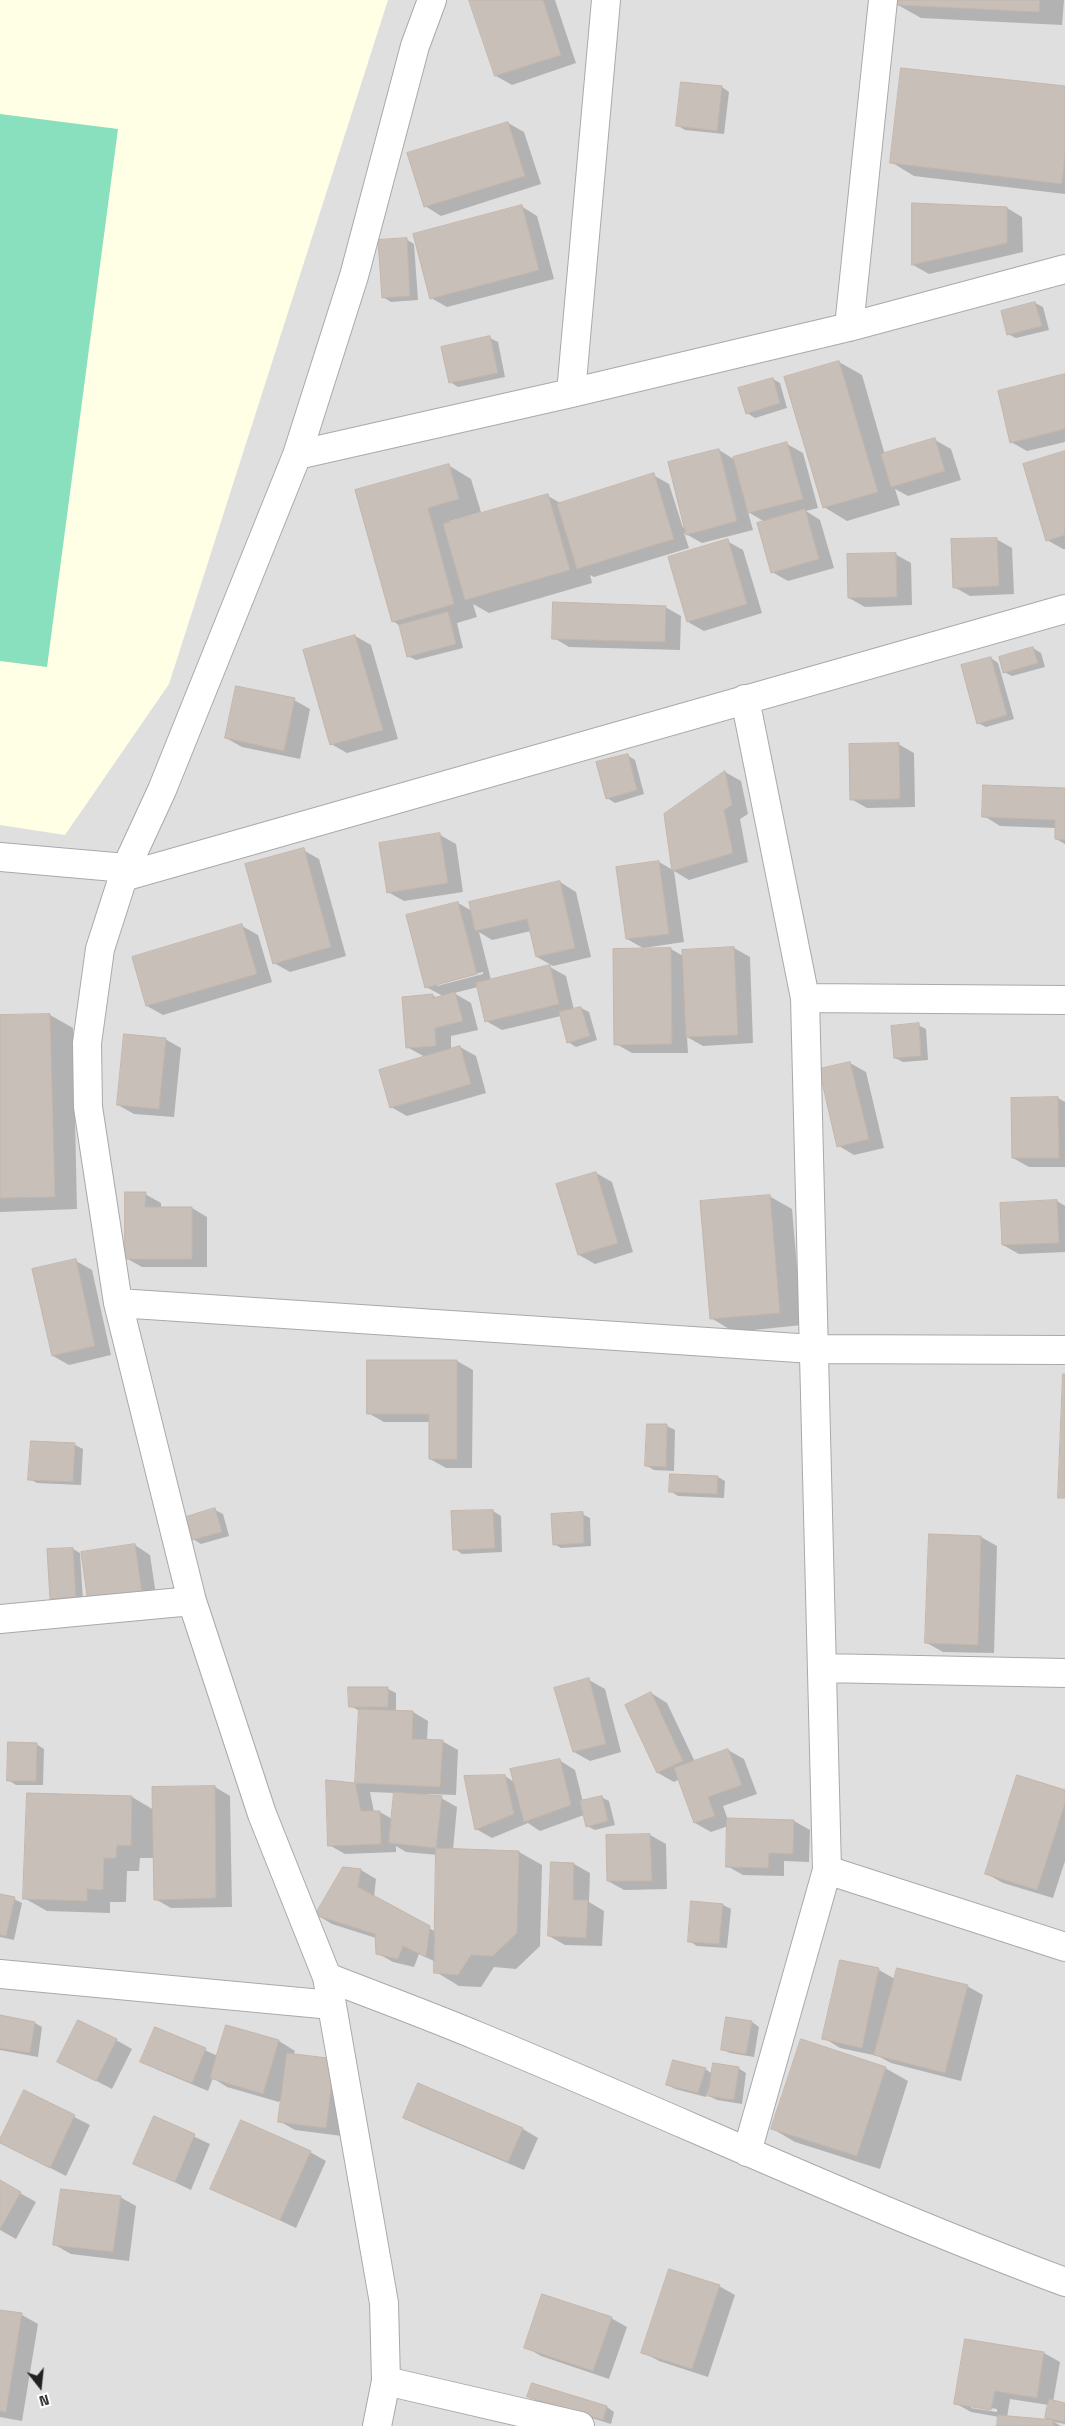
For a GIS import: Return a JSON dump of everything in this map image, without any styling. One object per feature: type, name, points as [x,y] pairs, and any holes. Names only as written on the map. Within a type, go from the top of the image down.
[{"type":"street","points":[[377,2426],[386,2381],[384,2303],[327,1977],[262,1814],[192,1601],[118,1303],[88,1107],[87,1042],[100,949],[124,872],[162,790],[297,455],[354,276],[415,46],[432,0]]},
{"type":"street","points":[[571,393],[606,0]]},
{"type":"street","points":[[849,326],[883,0]]},
{"type":"street","points":[[297,455],[571,393],[849,326],[1065,269]]},
{"type":"street","points":[[0,857],[124,872],[745,700],[1065,609]]},
{"type":"street","points":[[745,700],[805,998],[812,1349],[823,1668],[827,1870],[748,2152]]},
{"type":"street","points":[[805,998],[1065,1000]]},
{"type":"street","points":[[118,1303],[812,1349],[1065,1350]]},
{"type":"street","points":[[0,1619],[192,1601]]},
{"type":"street","points":[[823,1668],[1065,1672]]},
{"type":"street","points":[[827,1870],[1065,1947]]},
{"type":"street","points":[[0,1974],[332,2005]]},
{"type":"street","points":[[327,1977],[480,2037],[748,2152],[1065,2282]]},
{"type":"street","points":[[386,2381],[580,2426]]},
{"type":"shaded area","points":[[0,0],[1065,0],[1065,2426],[0,2426]]},
{"type":"shaded area","points":[[0,0],[388,0],[169,684],[65,835],[0,825]]},
{"type":"green space","points":[[0,114],[118,129],[47,667],[0,661]]},
{"type":"building","points":[[469,0],[543,0],[561,55],[495,76]]},
{"type":"building","points":[[897,0],[1040,0],[1039,12],[897,5]]},
{"type":"building","points":[[901,68],[1065,86],[1065,156],[1062,184],[890,163]]},
{"type":"building","points":[[681,82],[722,86],[717,131],[676,126]]},
{"type":"building","points":[[508,122],[525,176],[424,207],[407,153]]},
{"type":"building","points":[[912,203],[1007,207],[1007,243],[912,265]]},
{"type":"building","points":[[522,205],[539,270],[430,299],[413,234]]},
{"type":"building","points":[[407,238],[410,296],[382,298],[378,240]]},
{"type":"building","points":[[1035,302],[1042,326],[1007,335],[1001,311]]},
{"type":"building","points":[[490,336],[498,373],[449,383],[441,347]]},
{"type":"building","points":[[839,361],[878,492],[823,508],[784,377]]},
{"type":"building","points":[[1065,374],[1065,429],[1010,443],[998,391]]},
{"type":"building","points":[[773,378],[780,403],[746,414],[738,388]]},
{"type":"building","points":[[935,438],[945,471],[891,487],[881,454]]},
{"type":"building","points":[[787,442],[803,499],[748,513],[733,457]]},
{"type":"building","points":[[719,449],[737,521],[686,535],[668,462]]},
{"type":"building","points":[[1065,451],[1065,535],[1046,541],[1023,464]]},
{"type":"building","points":[[449,464],[459,499],[428,508],[454,604],[392,622],[355,490]]},
{"type":"building","points":[[654,473],[674,539],[577,569],[557,504]]},
{"type":"building","points":[[548,494],[570,570],[465,600],[443,524]]},
{"type":"building","points":[[805,509],[819,559],[771,573],[757,523]]},
{"type":"building","points":[[997,538],[999,586],[953,588],[951,539]]},
{"type":"building","points":[[728,539],[747,604],[687,622],[668,557]]},
{"type":"building","points":[[896,553],[897,597],[848,598],[847,554]]},
{"type":"building","points":[[553,602],[666,606],[665,642],[552,639]]},
{"type":"building","points":[[448,612],[456,644],[407,657],[399,625]]},
{"type":"building","points":[[355,635],[383,730],[330,745],[303,650]]},
{"type":"building","points":[[1033,647],[1038,663],[1003,673],[999,657]]},
{"type":"building","points":[[991,657],[1007,715],[977,724],[961,665]]},
{"type":"building","points":[[236,686],[295,698],[284,751],[225,738]]},
{"type":"building","points":[[899,743],[900,799],[850,800],[849,744]]},
{"type":"building","points":[[628,754],[637,790],[606,799],[596,762]]},
{"type":"building","points":[[725,771],[732,805],[724,810],[733,853],[672,871],[664,814]]},
{"type":"building","points":[[983,785],[1065,788],[1065,840],[1055,839],[1055,820],[982,817]]},
{"type":"building","points":[[440,833],[448,883],[387,893],[379,843]]},
{"type":"building","points":[[304,848],[331,947],[273,964],[245,864]]},
{"type":"building","points":[[659,861],[669,934],[626,939],[616,867]]},
{"type":"building","points":[[560,881],[575,948],[536,957],[527,919],[475,931],[469,902]]},
{"type":"building","points":[[458,902],[477,974],[425,988],[406,915]]},
{"type":"building","points":[[242,924],[257,974],[146,1006],[132,957]]},
{"type":"building","points":[[734,947],[738,1035],[686,1037],[682,950]]},
{"type":"building","points":[[671,948],[672,1044],[614,1045],[613,949]]},
{"type":"building","points":[[550,965],[559,1004],[485,1022],[476,983]]},
{"type":"building","points":[[455,992],[463,1021],[435,1028],[436,1046],[406,1048],[402,997],[433,994],[433,998]]},
{"type":"building","points":[[581,1007],[590,1036],[567,1043],[559,1012]]},
{"type":"building","points":[[50,1014],[55,1197],[0,1198],[0,1015]]},
{"type":"building","points":[[919,1023],[921,1056],[894,1058],[891,1026]]},
{"type":"building","points":[[124,1034],[166,1038],[159,1109],[117,1105]]},
{"type":"building","points":[[460,1046],[471,1084],[390,1108],[379,1070]]},
{"type":"building","points":[[850,1062],[869,1139],[837,1147],[819,1069]]},
{"type":"building","points":[[1058,1097],[1059,1158],[1012,1158],[1011,1098]]},
{"type":"building","points":[[596,1172],[618,1243],[578,1255],[556,1184]]},
{"type":"building","points":[[125,1192],[146,1192],[145,1207],[192,1207],[192,1259],[125,1259]]},
{"type":"building","points":[[770,1195],[780,1313],[710,1319],[700,1201]]},
{"type":"building","points":[[1057,1200],[1059,1243],[1002,1245],[1000,1203]]},
{"type":"building","points":[[76,1259],[95,1346],[52,1356],[32,1269]]},
{"type":"building","points":[[367,1360],[457,1360],[457,1459],[429,1459],[429,1414],[367,1414]]},
{"type":"building","points":[[1063,1374],[1065,1374],[1065,1498],[1058,1498]]},
{"type":"building","points":[[647,1424],[667,1424],[666,1467],[645,1466]]},
{"type":"building","points":[[31,1441],[75,1443],[73,1482],[28,1480]]},
{"type":"building","points":[[670,1474],[718,1476],[717,1494],[669,1492]]},
{"type":"building","points":[[215,1508],[222,1532],[192,1540],[186,1517]]},
{"type":"building","points":[[493,1510],[495,1548],[453,1550],[451,1511]]},
{"type":"building","points":[[583,1512],[584,1543],[553,1545],[551,1514]]},
{"type":"building","points":[[929,1534],[981,1536],[978,1645],[925,1643]]},
{"type":"building","points":[[135,1544],[142,1593],[88,1603],[81,1552]]},
{"type":"building","points":[[73,1548],[76,1597],[50,1599],[47,1549]]},
{"type":"building","points":[[589,1678],[606,1744],[573,1752],[554,1688]]},
{"type":"building","points":[[348,1687],[388,1687],[388,1707],[349,1707]]},
{"type":"building","points":[[651,1692],[683,1761],[657,1773],[625,1705]]},
{"type":"building","points":[[359,1709],[413,1711],[412,1739],[443,1740],[440,1787],[355,1783]]},
{"type":"building","points":[[8,1742],[37,1743],[36,1781],[7,1781]]},
{"type":"building","points":[[728,1749],[742,1785],[708,1797],[715,1816],[694,1823],[674,1768]]},
{"type":"building","points":[[560,1759],[571,1805],[524,1822],[510,1769]]},
{"type":"building","points":[[505,1775],[514,1814],[475,1830],[464,1776]]},
{"type":"building","points":[[1017,1775],[1065,1790],[1065,1803],[1037,1890],[985,1874]]},
{"type":"building","points":[[326,1780],[355,1783],[361,1811],[380,1811],[381,1844],[328,1846]]},
{"type":"building","points":[[215,1786],[216,1898],[154,1900],[152,1787]]},
{"type":"building","points":[[394,1792],[442,1796],[436,1848],[389,1843]]},
{"type":"building","points":[[27,1793],[132,1796],[131,1846],[117,1845],[116,1858],[104,1858],[103,1890],[87,1889],[87,1901],[23,1899]]},
{"type":"building","points":[[602,1796],[608,1821],[586,1827],[580,1801]]},
{"type":"building","points":[[727,1818],[794,1820],[793,1854],[769,1853],[768,1868],[726,1867]]},
{"type":"building","points":[[650,1834],[652,1881],[607,1881],[606,1835]]},
{"type":"building","points":[[436,1848],[519,1851],[517,1933],[493,1956],[471,1955],[458,1975],[434,1973]]},
{"type":"building","points":[[551,1862],[574,1863],[573,1900],[588,1900],[586,1938],[548,1936]]},
{"type":"building","points":[[343,1867],[361,1869],[358,1887],[430,1926],[426,1957],[403,1946],[398,1959],[376,1954],[375,1934],[315,1915]]},
{"type":"building","points":[[0,1894],[15,1897],[6,1936],[0,1935]]},
{"type":"building","points":[[691,1901],[723,1904],[719,1944],[688,1942]]},
{"type":"building","points":[[840,1960],[879,1968],[862,2048],[822,2039]]},
{"type":"building","points":[[897,1968],[968,1985],[945,2073],[874,2055]]},
{"type":"building","points":[[0,2015],[35,2022],[30,2053],[0,2048]]},
{"type":"building","points":[[726,2017],[752,2021],[746,2054],[721,2050]]},
{"type":"building","points":[[78,2020],[117,2039],[96,2081],[57,2062]]},
{"type":"building","points":[[226,2025],[279,2040],[263,2094],[210,2078]]},
{"type":"building","points":[[155,2027],[206,2048],[192,2083],[140,2062]]},
{"type":"building","points":[[801,2039],[886,2067],[857,2156],[771,2129]]},
{"type":"building","points":[[287,2053],[335,2059],[326,2128],[278,2122]]},
{"type":"building","points":[[673,2060],[706,2068],[698,2093],[666,2085]]},
{"type":"building","points":[[713,2063],[739,2067],[734,2100],[708,2096]]},
{"type":"building","points":[[418,2083],[523,2128],[508,2162],[403,2118]]},
{"type":"building","points":[[24,2090],[75,2115],[50,2168],[0,2143],[0,2139]]},
{"type":"building","points":[[154,2116],[195,2134],[175,2182],[133,2164]]},
{"type":"building","points":[[241,2120],[311,2151],[280,2220],[210,2189]]},
{"type":"building","points":[[0,2180],[21,2192],[0,2229]]},
{"type":"building","points":[[61,2189],[121,2196],[113,2252],[53,2245]]},
{"type":"building","points":[[669,2269],[720,2285],[692,2369],[641,2353]]},
{"type":"building","points":[[542,2294],[612,2317],[593,2371],[524,2348]]},
{"type":"building","points":[[0,2310],[22,2313],[6,2412],[0,2411]]},
{"type":"building","points":[[965,2339],[1044,2352],[1037,2398],[995,2391],[991,2410],[954,2404]]},
{"type":"building","points":[[532,2383],[607,2406],[603,2420],[527,2397]]},
{"type":"building","points":[[1049,2399],[1065,2403],[1065,2422],[1045,2418]]},
{"type":"building","points":[[998,2415],[1053,2420],[1053,2426],[997,2426]]}]
